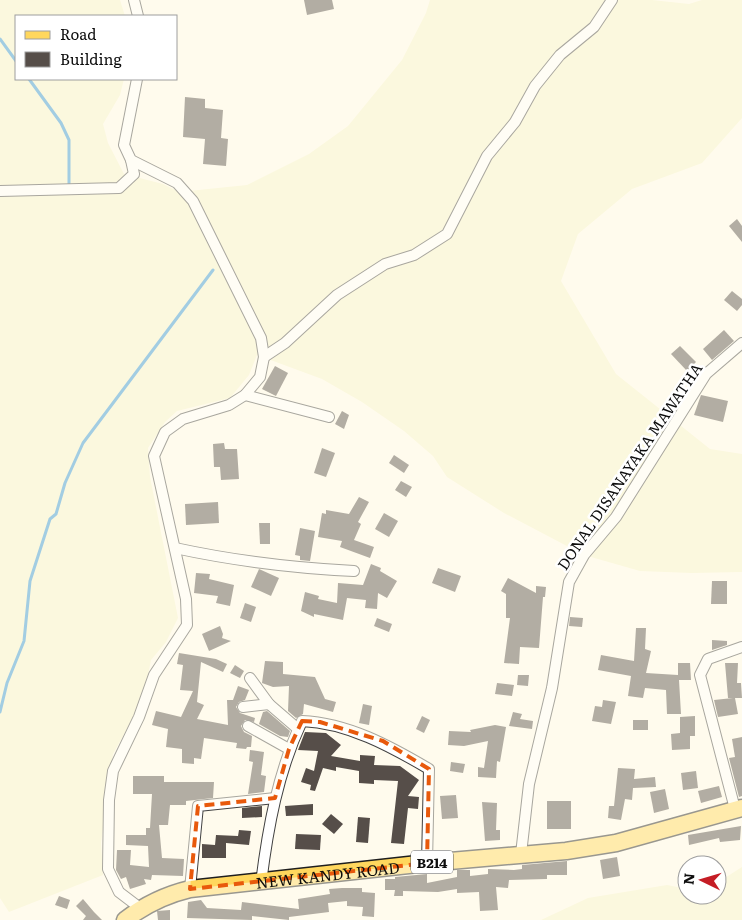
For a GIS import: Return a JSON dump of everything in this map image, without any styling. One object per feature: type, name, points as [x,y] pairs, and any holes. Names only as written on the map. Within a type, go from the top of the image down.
[{"type":"main road","name":"NEW KANDY ROAD","points":[[125,920],[140,908],[165,895],[190,889],[261,883],[427,863],[521,854],[566,852],[616,843],[738,809]]},
{"type":"street","points":[[134,0],[138,15]]},
{"type":"street","points":[[264,357],[285,343],[337,295],[385,264],[414,255],[447,234],[487,156],[514,122],[535,86],[560,55],[594,27],[612,0]]},
{"type":"street","points":[[0,191],[119,188],[134,174],[131,160],[124,144],[137,80]]},
{"type":"street","points":[[131,160],[177,183],[193,201],[261,338],[264,357],[260,377],[245,395],[230,405],[183,419],[165,432],[154,456],[186,599],[187,625],[154,675],[139,717],[113,771],[109,800],[108,869],[119,892],[140,908]]},
{"type":"street","name":"DONAL DISANAYAKA MAWATHA","points":[[521,854],[529,784],[552,688],[569,582],[584,555],[616,517],[706,374],[742,343]]},
{"type":"street","points":[[245,395],[329,416]]},
{"type":"street","points":[[175,548],[227,559],[303,569],[354,570]]},
{"type":"street","points":[[738,809],[700,675],[708,659],[742,647]]},
{"type":"street","points":[[250,678],[269,704],[298,729]]},
{"type":"street","points":[[243,707],[269,704]]},
{"type":"street","points":[[261,883],[275,798],[289,749],[302,721],[320,722],[383,741],[429,769],[427,863]]},
{"type":"street","points":[[248,726],[289,749]]},
{"type":"street","points":[[190,889],[198,806],[275,798]]},
{"type":"highlighted area","points":[[302,721],[320,722],[383,741],[429,769],[427,863],[190,889],[198,806],[275,798],[289,749]]},
{"type":"shaded area","points":[[0,0],[120,0],[125,15],[15,15],[15,80],[124,80],[120,95],[103,124],[108,143],[124,174],[163,184],[179,192],[247,185],[309,154],[348,126],[402,60],[426,13],[430,0],[652,0],[689,4],[702,0],[742,0],[742,118],[702,163],[632,189],[578,234],[561,281],[616,374],[710,449],[742,454],[742,572],[640,571],[584,555],[504,513],[447,477],[433,456],[404,431],[362,402],[322,379],[257,355],[249,375],[230,398],[177,411],[165,422],[148,448],[150,477],[178,618],[166,642],[151,660],[143,700],[113,754],[101,843],[103,875],[9,912],[0,898]]},
{"type":"shaded area","points":[[742,867],[742,920],[541,920],[588,898],[667,885],[677,887],[677,905],[727,905],[727,877]]},
{"type":"building","points":[[304,0],[332,0],[334,9],[307,15]]},
{"type":"building","points":[[185,97],[205,99],[205,108],[223,110],[221,138],[228,139],[226,166],[203,164],[205,139],[183,137]]},
{"type":"building","points":[[737,219],[742,226],[742,242],[729,226]]},
{"type":"building","points":[[732,291],[742,299],[742,305],[737,311],[724,300]]},
{"type":"building","points":[[724,330],[734,341],[712,360],[703,349]]},
{"type":"building","points":[[680,346],[696,362],[687,371],[671,354]]},
{"type":"building","points":[[275,366],[288,373],[276,396],[262,389]]},
{"type":"building","points":[[701,395],[728,401],[723,422],[694,415]]},
{"type":"building","points":[[342,411],[349,415],[344,429],[335,424]]},
{"type":"building","points":[[224,443],[225,449],[237,449],[239,479],[221,480],[220,467],[214,467],[213,444]]},
{"type":"building","points":[[322,448],[335,453],[326,477],[314,473]]},
{"type":"building","points":[[394,455],[409,465],[404,473],[389,463]]},
{"type":"building","points":[[401,481],[412,487],[406,497],[395,490]]},
{"type":"building","points":[[359,497],[369,502],[358,522],[361,524],[354,540],[374,547],[370,558],[340,547],[342,541],[318,537],[322,513],[326,514],[326,510],[349,514]]},
{"type":"building","points":[[218,502],[219,523],[186,525],[185,504]]},
{"type":"building","points":[[384,513],[398,521],[389,537],[375,529]]},
{"type":"building","points":[[259,523],[270,523],[270,544],[260,544]]},
{"type":"building","points":[[300,528],[315,531],[310,561],[300,560],[300,556],[295,555]]},
{"type":"building","points":[[371,564],[381,568],[380,571],[397,581],[387,598],[378,593],[377,609],[365,608],[366,600],[347,598],[343,620],[314,614],[314,617],[301,611],[305,592],[319,596],[318,599],[337,603],[338,583],[363,585]]},
{"type":"building","points":[[438,568],[461,576],[455,592],[432,583]]},
{"type":"building","points":[[259,569],[279,578],[271,596],[251,587]]},
{"type":"building","points":[[196,573],[210,574],[209,579],[234,585],[230,606],[216,603],[218,596],[194,593]]},
{"type":"building","points":[[508,578],[536,593],[536,586],[546,587],[545,597],[543,597],[539,648],[520,647],[519,664],[504,663],[510,618],[506,618],[506,594],[501,591]]},
{"type":"building","points":[[712,581],[727,581],[727,604],[711,604]]},
{"type":"building","points":[[245,603],[256,607],[251,622],[240,618]]},
{"type":"building","points":[[570,617],[583,618],[582,627],[569,626]]},
{"type":"building","points":[[377,618],[392,624],[389,632],[374,626]]},
{"type":"building","points":[[220,626],[223,634],[222,638],[231,641],[209,651],[202,634]]},
{"type":"building","points":[[636,628],[646,628],[645,649],[651,651],[646,673],[678,675],[678,663],[690,663],[691,680],[679,680],[681,714],[667,714],[666,690],[645,688],[643,698],[628,696],[631,676],[598,670],[601,655],[634,661]]},
{"type":"building","points":[[712,640],[727,641],[727,645],[712,650]]},
{"type":"building","points":[[179,653],[216,659],[227,664],[223,672],[201,662],[197,702],[204,705],[197,719],[228,725],[227,700],[233,700],[238,686],[249,690],[245,700],[239,702],[236,707],[240,713],[255,718],[254,722],[245,720],[241,726],[244,732],[252,736],[251,747],[246,749],[236,748],[237,743],[204,738],[201,759],[194,758],[194,764],[182,763],[182,749],[166,747],[168,729],[152,725],[156,711],[181,717],[193,691],[180,690],[183,665],[177,664]]},
{"type":"building","points":[[265,661],[283,662],[283,674],[315,677],[325,699],[336,702],[333,712],[304,704],[303,714],[296,718],[288,711],[289,686],[273,687],[262,683]]},
{"type":"building","points":[[725,663],[738,663],[737,683],[741,683],[742,698],[735,698],[738,714],[718,717],[714,700],[733,698],[728,698]]},
{"type":"building","points":[[235,665],[244,671],[240,678],[230,673]]},
{"type":"building","points":[[518,675],[529,675],[528,686],[517,685]]},
{"type":"building","points":[[497,683],[514,685],[512,696],[495,694]]},
{"type":"building","points":[[603,700],[616,702],[611,724],[592,721],[595,706],[602,707]]},
{"type":"building","points":[[363,704],[372,706],[369,725],[359,723]]},
{"type":"building","points":[[267,711],[290,731],[288,737],[280,736],[259,724],[263,712]]},
{"type":"building","points":[[513,712],[522,714],[520,719],[533,721],[532,729],[509,726]]},
{"type":"building","points":[[422,716],[430,720],[424,733],[416,729]]},
{"type":"building","points":[[695,716],[695,736],[690,736],[690,749],[672,750],[671,734],[680,733],[680,717]]},
{"type":"building","points":[[633,720],[648,720],[648,730],[633,730]]},
{"type":"building","points":[[495,725],[506,727],[500,762],[497,761],[496,778],[478,777],[478,767],[484,768],[488,741],[464,746],[448,745],[449,731],[471,732],[470,730]]},
{"type":"building","points":[[305,732],[326,733],[341,745],[331,756],[360,761],[360,755],[375,756],[374,765],[400,766],[419,780],[408,796],[419,797],[418,809],[408,808],[404,844],[391,843],[398,781],[374,780],[374,784],[359,783],[359,771],[336,767],[336,771],[323,768],[315,791],[310,790],[311,785],[301,782],[306,768],[314,771],[318,751],[298,750]]},
{"type":"building","points":[[742,737],[742,796],[739,797],[729,758],[735,757],[732,739]]},
{"type":"building","points":[[250,750],[264,752],[261,775],[266,776],[264,792],[248,794],[253,762],[249,761]]},
{"type":"building","points":[[451,762],[465,764],[463,773],[450,771]]},
{"type":"building","points":[[618,768],[635,769],[634,779],[655,777],[656,787],[633,788],[632,800],[625,799],[621,820],[608,818],[609,806],[614,806]]},
{"type":"building","points":[[696,771],[698,788],[683,790],[681,773]]},
{"type":"building","points":[[133,776],[164,776],[164,782],[214,782],[213,798],[186,801],[186,805],[170,805],[168,825],[159,825],[162,858],[184,859],[183,876],[152,875],[151,880],[144,879],[146,884],[130,889],[126,877],[121,879],[116,870],[117,850],[131,850],[130,865],[149,867],[148,846],[126,845],[126,835],[146,835],[146,828],[150,828],[152,794],[133,794]]},
{"type":"building","points":[[719,786],[722,797],[701,803],[698,791]]},
{"type":"building","points":[[665,789],[669,809],[654,813],[650,792]]},
{"type":"building","points":[[456,795],[458,818],[442,819],[440,796]]},
{"type":"building","points":[[547,801],[571,801],[571,829],[547,829]]},
{"type":"building","points":[[482,802],[497,803],[496,830],[500,830],[500,840],[485,841]]},
{"type":"building","points":[[313,804],[313,815],[286,816],[285,806]]},
{"type":"building","points":[[262,806],[262,817],[242,818],[242,808]]},
{"type":"building","points":[[331,814],[343,824],[334,834],[322,824]]},
{"type":"building","points":[[358,817],[370,818],[368,843],[356,842]]},
{"type":"building","points":[[741,826],[740,840],[720,842],[719,838],[689,845],[688,835]]},
{"type":"building","points":[[239,830],[251,831],[249,845],[226,843],[226,858],[202,858],[202,844],[215,845],[216,835],[238,836]]},
{"type":"building","points":[[296,834],[321,835],[320,850],[295,849]]},
{"type":"building","points":[[617,857],[620,876],[603,879],[600,860]]},
{"type":"building","points":[[567,861],[567,875],[547,875],[547,879],[509,880],[508,888],[496,887],[498,910],[480,911],[479,892],[457,893],[457,889],[438,892],[403,891],[403,896],[394,896],[395,890],[385,890],[385,879],[395,879],[395,877],[427,874],[427,883],[457,877],[457,870],[470,870],[470,876],[488,874],[488,869],[514,870],[522,869],[522,865]]},
{"type":"building","points":[[362,888],[362,892],[375,893],[374,917],[362,916],[363,907],[347,906],[347,901],[328,903],[329,912],[289,917],[289,920],[252,916],[252,920],[187,918],[188,902],[201,900],[207,908],[241,910],[242,902],[299,909],[298,899],[330,894],[329,889]]},
{"type":"building","points":[[59,896],[70,900],[67,909],[55,905]]},
{"type":"building","points":[[83,899],[102,920],[83,920],[86,916],[76,906]]},
{"type":"building","points":[[170,910],[170,920],[158,920],[157,911]]},
{"type":"waterway","points":[[0,39],[15,60]]},
{"type":"waterway","points":[[30,80],[61,123],[69,140],[69,186]]},
{"type":"waterway","points":[[0,712],[7,683],[24,641],[30,581],[50,519],[56,514],[65,483],[83,443],[213,270]]}]
